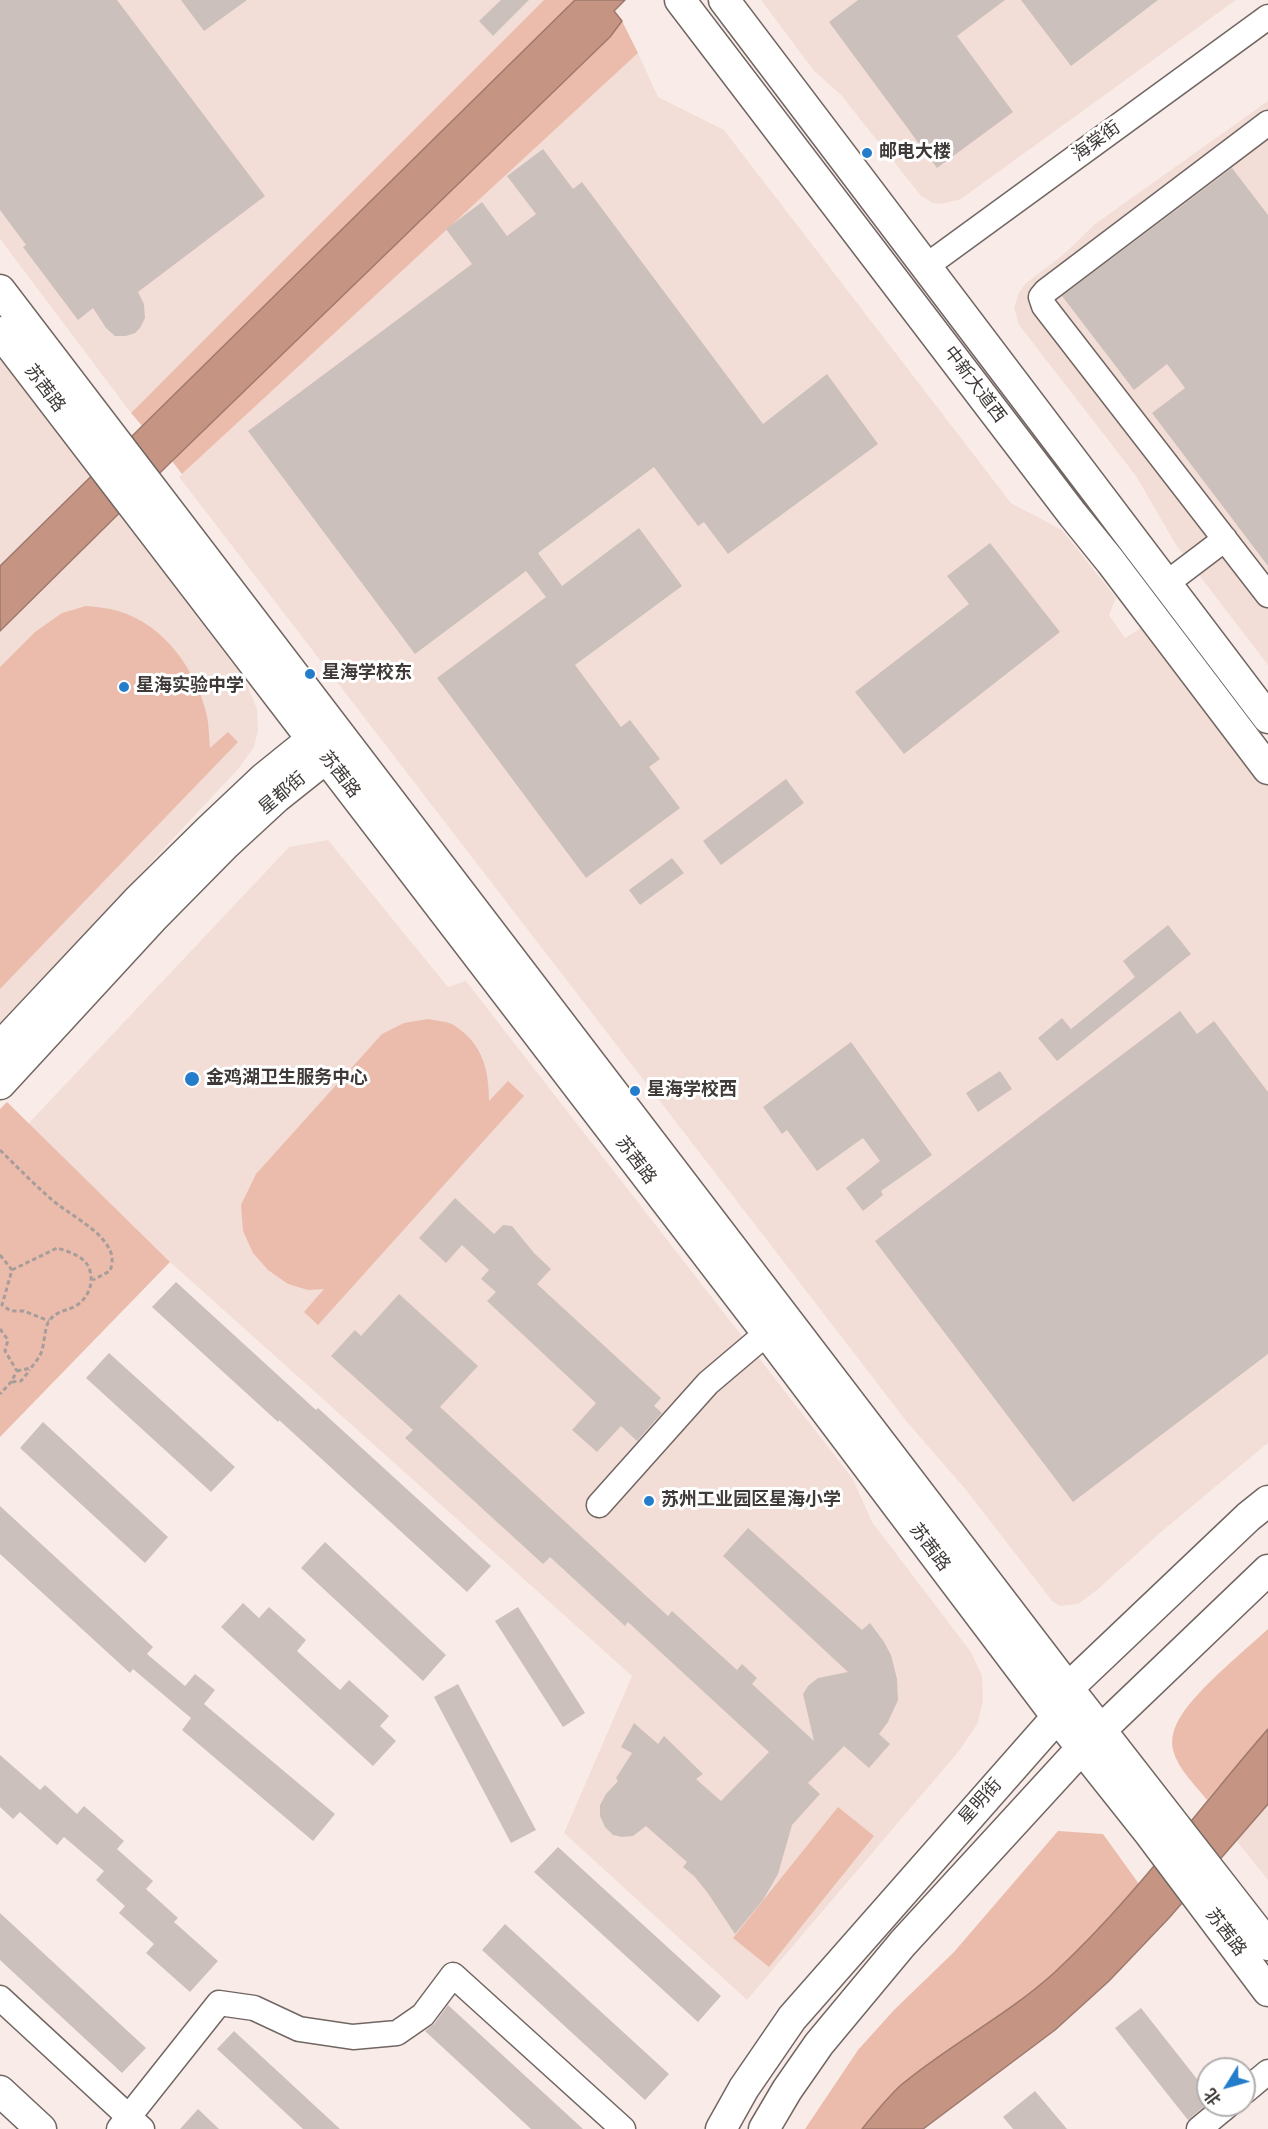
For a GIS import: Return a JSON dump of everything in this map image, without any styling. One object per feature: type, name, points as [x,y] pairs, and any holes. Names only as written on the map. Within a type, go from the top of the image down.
[{"type":"main road","name":"中新大道西","points":[[680,0],[1268,770]]},
{"type":"main road","name":"中新大道西","points":[[724,0],[1268,717]]},
{"type":"main road","name":"苏茜路","points":[[0,290],[94,435],[767,1333],[1057,1717],[1091,1738]]},
{"type":"main road","name":"苏茜路","points":[[0,332],[94,435]]},
{"type":"main road","name":"苏茜路","points":[[325,744],[1068,1688],[1091,1738],[1215,1898],[1268,1991]]},
{"type":"main road","name":"星都街","points":[[0,1047],[144,893],[264,778],[325,744]]},
{"type":"main road","name":"星都街","points":[[0,1084],[152,919],[225,845],[278,797],[325,744]]},
{"type":"main road","name":"星明街","points":[[721,2129],[744,2088],[792,2018],[1057,1717],[1068,1688],[1248,1517],[1268,1501]]},
{"type":"main road","name":"星明街","points":[[764,2129],[787,2090],[819,2044],[895,1952],[1091,1738],[1268,1570]]},
{"type":"main road","name":"苏茜路","points":[[1215,1898],[1268,1945]]},
{"type":"main road","points":[[0,2091],[41,2129]]},
{"type":"street","name":"海棠街","points":[[926,267],[1268,17]]},
{"type":"street","points":[[1268,123],[1041,297],[1044,306],[1268,595]]},
{"type":"street","points":[[1167,583],[1225,539]]},
{"type":"street","points":[[599,1505],[708,1383],[767,1333]]},
{"type":"street","points":[[0,1998],[130,2125],[219,2002],[254,2008],[299,2029],[353,2037],[397,2033],[423,2015],[453,1975],[623,2129]]},
{"type":"street","points":[[1256,2082],[1268,2072]]},
{"type":"street","points":[[1199,2129],[1214,2117]]},
{"type":"path","points":[[0,1150],[52,1201],[91,1228],[111,1252],[110,1271],[93,1280]]},
{"type":"path","points":[[11,1382],[21,1381],[41,1354],[49,1321],[55,1315],[74,1307],[91,1288],[93,1280],[89,1266],[74,1253],[57,1248],[12,1270],[2,1305],[11,1311],[24,1311],[49,1321]]},
{"type":"path","points":[[0,1255],[12,1270]]},
{"type":"path","points":[[0,1329],[8,1340],[4,1351]]},
{"type":"path","points":[[0,1347],[16,1371]]},
{"type":"path","points":[[16,1371],[31,1368]]},
{"type":"path","points":[[0,1394],[11,1382],[16,1371]]},
{"type":"shaded area","points":[[0,0],[545,0],[131,413],[0,239]]},
{"type":"shaded area","points":[[544,0],[575,0],[143,427],[131,413]]},
{"type":"shaded area","points":[[575,0],[625,0],[614,11],[622,21],[610,37],[0,631],[0,566]]},
{"type":"shaded area","points":[[761,0],[1236,0],[961,199],[942,204],[933,203],[921,196],[841,95],[814,71]]},
{"type":"shaded area","points":[[622,21],[638,53],[182,474],[172,461],[610,37]]},
{"type":"shaded area","points":[[638,53],[658,97],[724,130],[1011,503],[1062,530],[1116,598],[1109,615],[1125,638],[1147,624],[1268,782],[1268,1443],[1078,1604],[1060,1606],[1052,1601],[966,1490],[907,1422],[179,477]]},
{"type":"shaded area","points":[[1268,101],[1268,665],[1176,545],[1136,476],[1019,325],[1014,308],[1019,292],[1026,283],[1063,255],[1095,224]]},
{"type":"shaded area","name":"星海实验中学","points":[[0,358],[245,680],[257,709],[258,730],[254,747],[239,768],[0,1024]]},
{"type":"shaded area","points":[[86,606],[114,610],[135,617],[164,638],[187,666],[195,682],[207,716],[210,748],[228,732],[238,742],[0,989],[0,667],[35,632],[62,613]]},
{"type":"shaded area","name":"苏州工业园区星海小学","points":[[328,840],[448,987],[466,981],[853,1479],[872,1522],[971,1652],[982,1676],[983,1700],[978,1723],[959,1751],[747,2000],[564,1833],[632,1676],[170,1262],[28,1124],[289,847]]},
{"type":"shaded area","points":[[428,1019],[452,1024],[472,1041],[486,1069],[489,1101],[508,1081],[524,1096],[318,1325],[304,1312],[324,1289],[308,1290],[288,1284],[268,1270],[253,1253],[243,1231],[241,1205],[256,1174],[382,1034],[404,1023]]},
{"type":"shaded area","points":[[7,1102],[170,1262],[0,1437],[0,1109]]},
{"type":"shaded area","points":[[1268,1629],[1268,1729],[1207,1800],[1175,1757],[1172,1743],[1174,1729],[1184,1712],[1205,1687]]},
{"type":"shaded area","points":[[1268,1729],[1268,1804],[1169,1918],[1109,1981],[1055,2030],[923,2129],[862,2129],[901,2085],[1037,1988],[1084,1944],[1112,1915]]},
{"type":"shaded area","points":[[1268,1804],[1268,1880],[1236,1840]]},
{"type":"shaded area","points":[[838,1807],[874,1836],[769,1967],[733,1938]]},
{"type":"shaded area","points":[[1058,1831],[1103,1834],[1139,1884],[1054,1973],[1025,1997],[900,2086],[862,2129],[805,2129],[858,2050],[894,2010],[954,1952]]},
{"type":"building","points":[[0,0],[117,0],[265,196],[138,292],[144,304],[145,318],[135,333],[115,336],[106,328],[93,308],[78,320],[23,247],[26,245],[0,210]]},
{"type":"building","points":[[181,0],[247,0],[204,31]]},
{"type":"building","points":[[501,0],[529,0],[493,36],[479,21]]},
{"type":"building","points":[[858,0],[1005,0],[957,36],[1013,112],[937,168],[829,22]]},
{"type":"building","points":[[1021,0],[1158,0],[1071,66]]},
{"type":"building","points":[[543,149],[573,189],[582,182],[763,424],[827,374],[878,444],[728,554],[704,522],[698,526],[654,467],[538,553],[562,586],[639,528],[682,586],[575,665],[621,727],[630,720],[660,759],[649,767],[680,808],[586,878],[437,678],[546,597],[526,571],[415,654],[248,431],[472,264],[446,229],[482,202],[507,236],[536,214],[507,176]]},
{"type":"building","points":[[1232,168],[1268,215],[1268,566],[1152,413],[1185,388],[1167,364],[1134,390],[1062,296]]},
{"type":"building","points":[[990,543],[1060,632],[904,754],[855,692],[969,604],[947,576]]},
{"type":"building","points":[[786,779],[804,803],[721,865],[703,841]]},
{"type":"building","points":[[672,858],[684,873],[640,905],[629,890]]},
{"type":"building","points":[[1168,925],[1191,954],[1057,1061],[1038,1038],[1062,1018],[1071,1029],[1135,977],[1123,961]]},
{"type":"building","points":[[1180,1011],[1197,1034],[1214,1021],[1268,1092],[1268,1354],[1073,1502],[875,1241]]},
{"type":"building","points":[[851,1042],[932,1155],[881,1191],[883,1195],[863,1211],[846,1188],[880,1161],[863,1138],[817,1171],[787,1130],[782,1134],[763,1107]]},
{"type":"building","points":[[1000,1071],[1012,1089],[978,1112],[966,1093]]},
{"type":"building","points":[[455,1198],[494,1234],[503,1225],[512,1226],[534,1253],[551,1269],[537,1284],[661,1398],[654,1406],[662,1413],[637,1441],[621,1426],[597,1452],[572,1430],[596,1403],[487,1301],[496,1292],[481,1279],[489,1270],[462,1245],[446,1263],[419,1238]]},
{"type":"building","points":[[176,1282],[491,1566],[467,1592],[152,1307]]},
{"type":"building","points":[[399,1294],[478,1366],[440,1407],[668,1616],[672,1611],[737,1670],[742,1664],[757,1678],[752,1684],[814,1741],[803,1694],[808,1686],[818,1678],[848,1672],[723,1556],[748,1528],[862,1630],[870,1623],[891,1655],[897,1679],[898,1700],[888,1722],[879,1734],[890,1744],[869,1768],[844,1746],[808,1783],[820,1794],[792,1825],[778,1874],[763,1900],[735,1934],[707,1892],[683,1867],[687,1862],[646,1826],[633,1836],[613,1835],[605,1827],[600,1816],[600,1805],[618,1781],[616,1778],[632,1753],[621,1747],[634,1723],[658,1744],[664,1736],[703,1774],[696,1779],[721,1801],[769,1752],[628,1622],[625,1626],[550,1557],[543,1564],[405,1438],[413,1430],[331,1356],[355,1330],[361,1336]]},
{"type":"building","points":[[109,1353],[235,1467],[211,1492],[86,1378]]},
{"type":"building","points":[[43,1422],[168,1537],[145,1563],[20,1448]]},
{"type":"building","points":[[0,1506],[153,1647],[147,1654],[185,1686],[195,1674],[215,1690],[204,1704],[335,1814],[313,1841],[182,1730],[191,1718],[133,1669],[130,1673],[0,1554]]},
{"type":"building","points":[[325,1542],[446,1655],[423,1681],[301,1568]]},
{"type":"building","points":[[243,1603],[259,1618],[269,1607],[306,1640],[297,1651],[340,1690],[349,1680],[389,1716],[380,1726],[396,1741],[373,1766],[221,1627]]},
{"type":"building","points":[[518,1607],[585,1713],[563,1727],[495,1621]]},
{"type":"building","points":[[458,1684],[536,1830],[511,1843],[434,1697]]},
{"type":"building","points":[[0,1755],[40,1790],[45,1785],[77,1814],[84,1806],[124,1841],[117,1849],[153,1881],[146,1889],[178,1918],[174,1922],[218,1961],[190,1992],[146,1953],[154,1944],[119,1913],[125,1906],[96,1880],[104,1871],[64,1837],[57,1845],[20,1812],[13,1819],[0,1807]]},
{"type":"building","points":[[558,1847],[721,1996],[698,2022],[534,1872]]},
{"type":"building","points":[[0,1913],[146,2048],[122,2073],[0,1960]]},
{"type":"building","points":[[505,1924],[669,2074],[645,2100],[482,1950]]},
{"type":"building","points":[[448,2005],[583,2129],[531,2129],[425,2031],[434,2024]]},
{"type":"building","points":[[1141,2008],[1196,2078],[1196,2113],[1188,2120],[1115,2028]]},
{"type":"building","points":[[234,2031],[340,2129],[303,2129],[217,2049]]},
{"type":"building","points":[[1035,2091],[1067,2129],[1013,2129],[1003,2117]]},
{"type":"building","points":[[198,2109],[219,2129],[180,2129]]},
{"type":"place","name":"邮电大楼","points":[[867,153]]},
{"type":"place","name":"星海学校东","points":[[310,674]]},
{"type":"place","name":"星海实验中学","points":[[124,687]]},
{"type":"place","name":"金鸡湖卫生服务中心","points":[[192,1079]]},
{"type":"place","name":"星海学校西","points":[[635,1091]]},
{"type":"place","name":"苏州工业园区星海小学","points":[[649,1501]]}]
